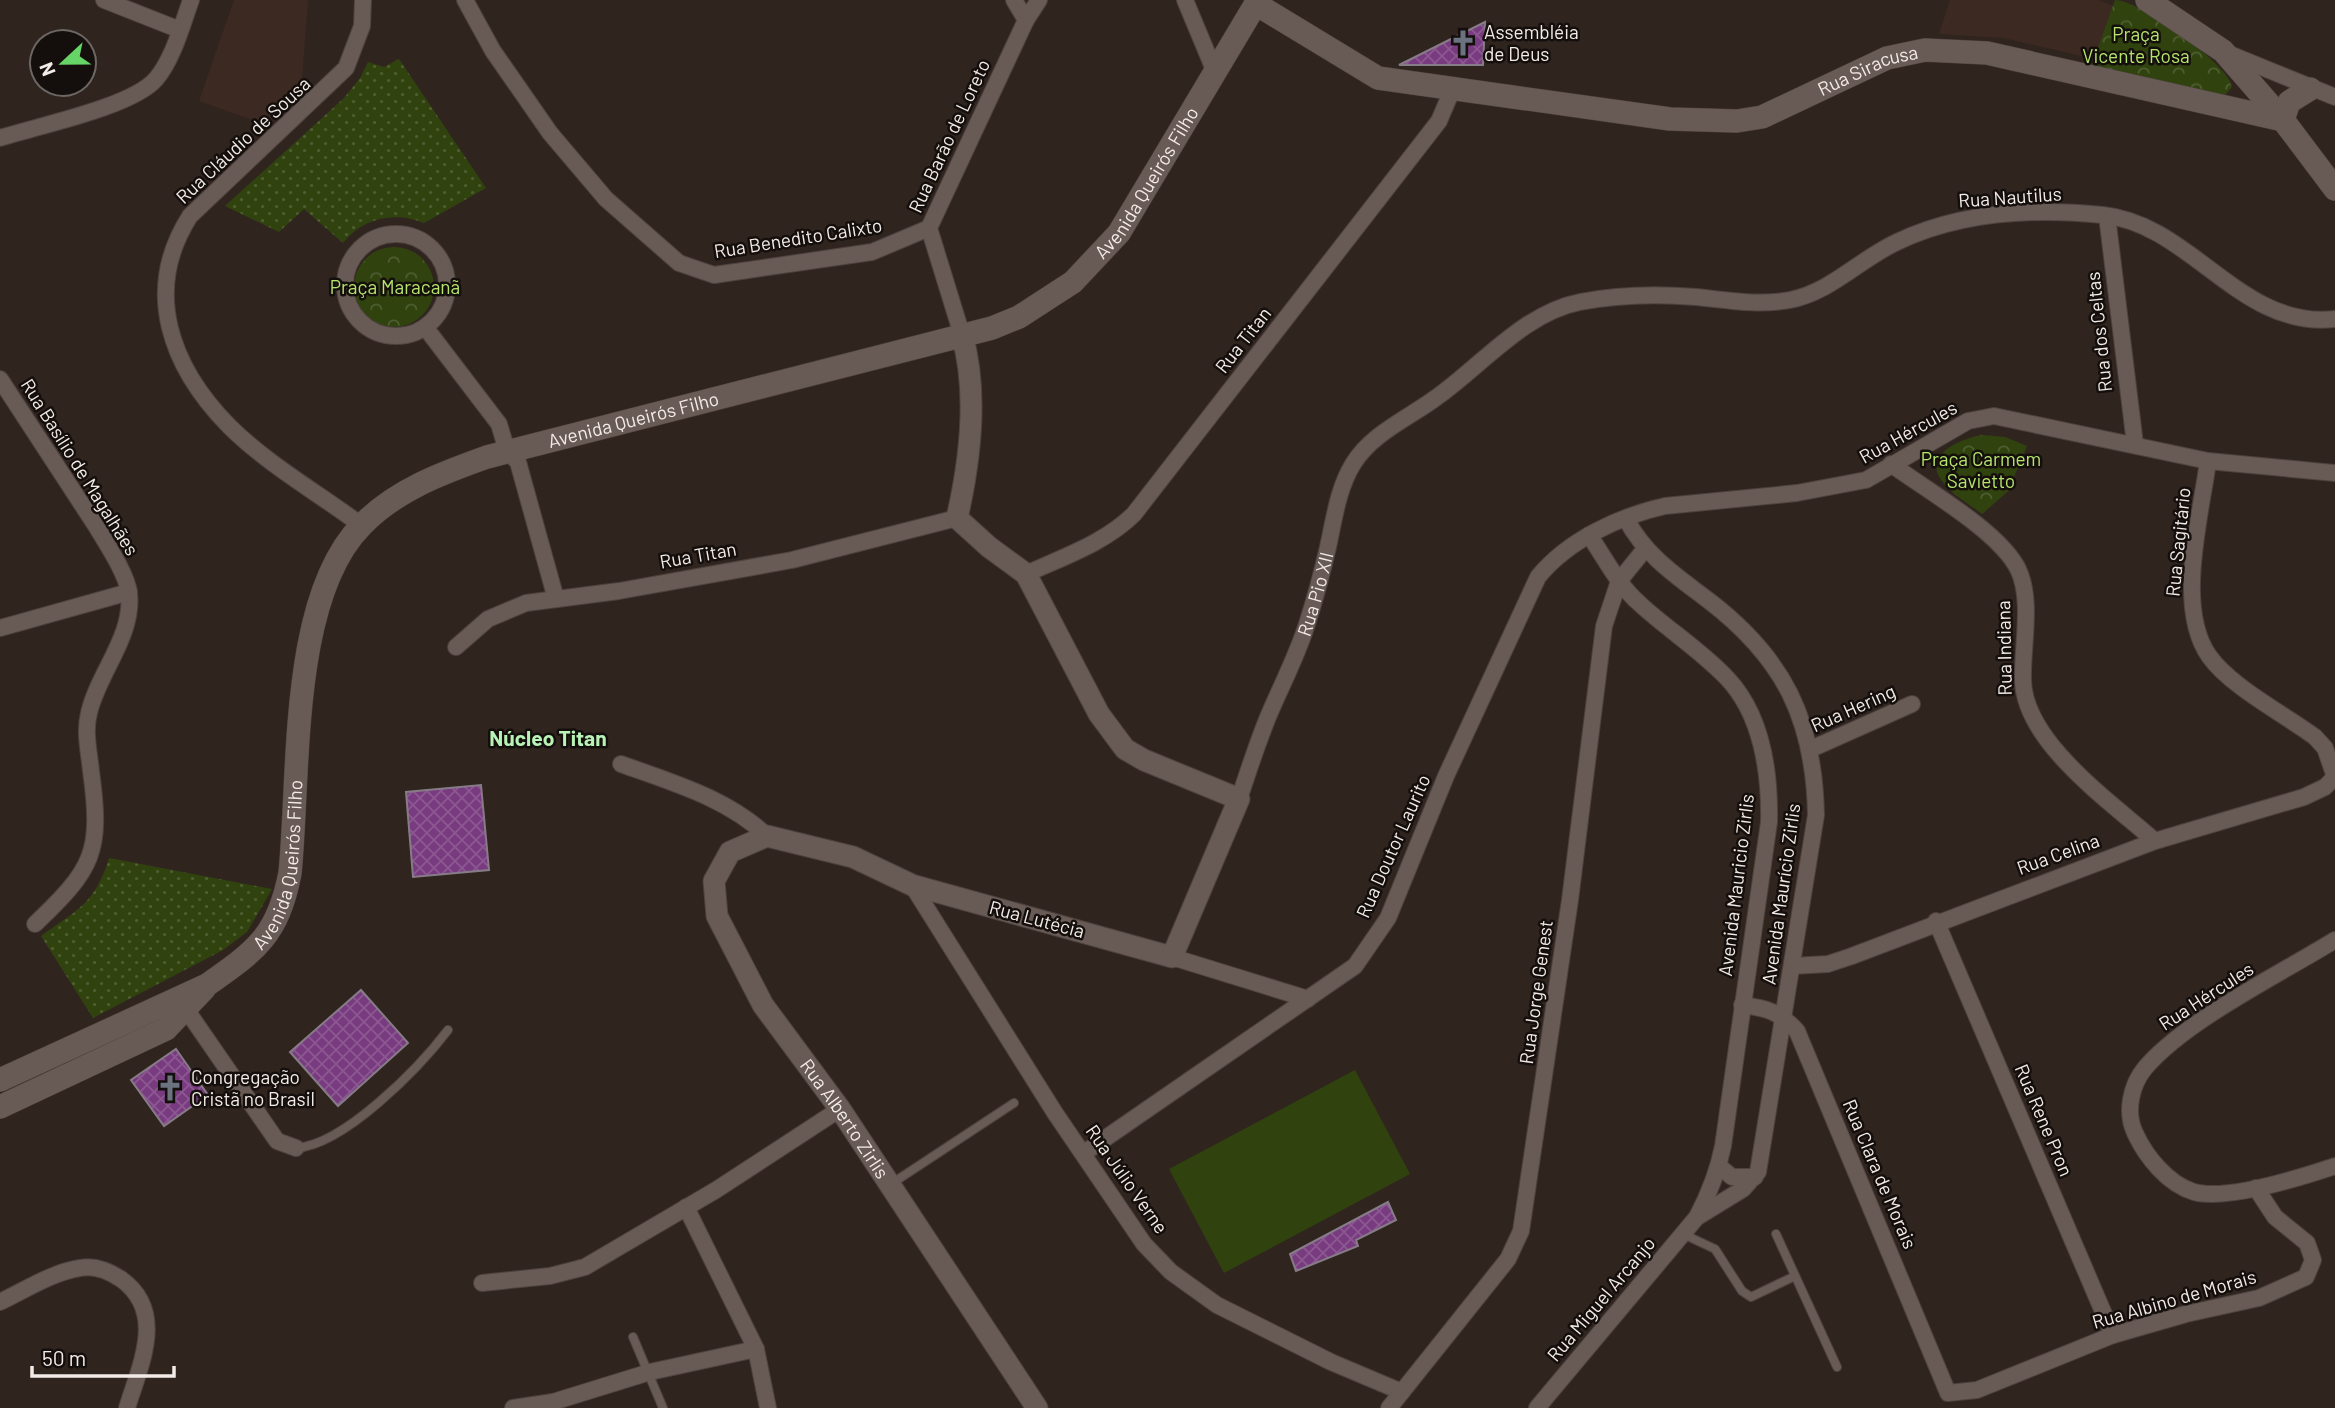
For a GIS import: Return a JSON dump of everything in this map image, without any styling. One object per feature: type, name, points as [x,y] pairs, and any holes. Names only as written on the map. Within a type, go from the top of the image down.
[{"type":"main road","points":[[2147,0],[2223,51],[2283,120],[2335,189]]},
{"type":"main road","name":"Avenida Queirós Filho","points":[[0,1080],[182,1003],[236,965],[269,935],[283,905],[293,849],[307,652],[332,571],[348,540],[361,525],[388,503],[425,481],[506,451],[962,335],[1019,317],[1049,300],[1073,282],[1119,233],[1257,2]]},
{"type":"main road","name":"Rua Siracusa","points":[[1257,2],[1378,79],[1670,119],[1737,121],[1786,108],[1887,58],[1925,50],[1956,50],[1987,53],[2283,120]]},
{"type":"main road","points":[[2283,120],[2289,102],[2311,89]]},
{"type":"main road","name":"Avenida Queirós Filho","points":[[0,1107],[166,1029],[182,1003]]},
{"type":"street","points":[[104,0],[180,30]]},
{"type":"street","points":[[0,138],[113,103],[146,87],[162,70],[191,0]]},
{"type":"street","name":"Rua Cláudio de Sousa","points":[[361,525],[249,443],[209,403],[177,350],[166,311],[164,286],[176,237],[190,216],[346,68],[362,26],[363,0]]},
{"type":"street","name":"Rua Benedito Calixto","points":[[465,0],[511,79],[550,133],[606,199],[679,263],[714,275],[873,251],[929,228]]},
{"type":"street","points":[[1014,0],[1026,20]]},
{"type":"street","name":"Rua Barão de Loreto","points":[[962,335],[929,228],[1026,20],[1039,0]]},
{"type":"street","points":[[1185,0],[1215,72]]},
{"type":"street","points":[[2223,51],[2335,97]]},
{"type":"street","name":"Rua Titan","points":[[1026,574],[1098,541],[1121,528],[1134,514],[1439,121],[1453,88]]},
{"type":"street","name":"Rua Nautilus","points":[[1553,309],[1581,302],[1618,299],[1691,297],[1770,303],[1789,300],[1808,295],[1858,269],[1895,243],[1942,224],[1984,216],[2025,213],[2107,216],[2131,221],[2175,243],[2261,305],[2315,322],[2335,319]]},
{"type":"street","name":"Rua dos Celtas","points":[[2107,216],[2135,444]]},
{"type":"street","points":[[391,234],[407,235],[423,241],[440,260],[447,284],[445,300],[437,316],[425,327],[410,334],[393,336],[377,332],[362,323],[352,310],[346,294],[348,269],[361,248],[374,238],[391,234]]},
{"type":"street","name":"Rua Pio XII","points":[[1172,957],[1239,799],[1307,625],[1337,508],[1352,464],[1394,425],[1438,396],[1476,364],[1553,309]]},
{"type":"street","points":[[425,327],[499,424],[506,451],[518,462],[556,600]]},
{"type":"street","points":[[962,335],[967,354],[970,406],[963,494],[957,517],[989,547],[1026,574],[1099,714],[1125,749],[1144,760],[1239,799]]},
{"type":"street","name":"Rua Basílio de Magalhães","points":[[0,379],[112,553],[129,592]]},
{"type":"street","name":"Rua Hércules","points":[[1626,519],[1665,506],[1839,486],[1866,480],[1968,421],[1994,416],[2208,461],[2335,473]]},
{"type":"street","name":"Rua Sagitário","points":[[2208,461],[2191,601],[2196,629],[2209,656],[2223,670],[2315,737],[2325,748],[2335,777]]},
{"type":"street","name":"Rua Indiana","points":[[1891,464],[1990,535],[2017,567],[2024,584],[2023,684],[2035,724],[2069,764],[2155,841]]},
{"type":"street","name":"Rua Titan","points":[[456,647],[488,619],[526,603],[792,560],[957,517]]},
{"type":"street","points":[[1589,535],[1626,519]]},
{"type":"street","name":"Avenida Maurício Zirlis","points":[[1626,519],[1645,549],[1733,620],[1772,660],[1789,687],[1811,749],[1816,815],[1793,966],[1755,1177]]},
{"type":"street","name":"Avenida Mauricio Zirlis","points":[[1589,535],[1619,581],[1638,603],[1728,679],[1744,702],[1756,729],[1770,784],[1769,822],[1719,1166],[1697,1217]]},
{"type":"street","name":"Rua Doutor Laurito","points":[[1084,1153],[1355,966],[1388,918],[1446,776],[1538,577],[1549,563],[1589,535]]},
{"type":"street","name":"Rua Jorge Genest","points":[[1389,1408],[1508,1259],[1521,1231],[1570,900],[1604,626],[1619,581],[1645,549]]},
{"type":"street","points":[[0,628],[129,592],[118,645],[89,713],[87,746],[96,809],[92,852],[86,869],[71,890],[35,924]]},
{"type":"street","name":"Rua Hering","points":[[1811,749],[1912,704]]},
{"type":"street","points":[[621,764],[730,807],[749,818],[767,836]]},
{"type":"street","name":"Rua Celina","points":[[1793,966],[1828,964],[1936,921],[2155,841],[2304,797],[2325,787],[2335,777]]},
{"type":"street","name":"Rua Lutécia","points":[[767,836],[853,857],[912,885],[1172,957],[1308,999]]},
{"type":"street","name":"Rua Alberto Zirlis","points":[[767,836],[730,852],[714,881],[717,916],[763,1005],[840,1109],[1037,1408]]},
{"type":"street","name":"Rua Júlio Verne","points":[[912,885],[1144,1244],[1189,1288],[1282,1339],[1402,1392]]},
{"type":"street","name":"Rua Rene Pron","points":[[1936,921],[2113,1335]]},
{"type":"street","name":"Rua Hércules","points":[[2335,940],[2191,1028],[2144,1069],[2132,1089],[2132,1126],[2142,1147],[2164,1173],[2197,1192],[2256,1188],[2335,1166]]},
{"type":"street","points":[[182,1003],[277,1141],[296,1149]]},
{"type":"street","points":[[1742,1006],[1769,1008],[1784,1016]]},
{"type":"street","name":"Rua Clara de Morais","points":[[1784,1016],[1797,1031],[1805,1048],[1948,1393]]},
{"type":"street","points":[[482,1283],[550,1276],[585,1267],[686,1207],[840,1109]]},
{"type":"street","points":[[1719,1166],[1732,1177],[1755,1177]]},
{"type":"street","points":[[1697,1217],[1743,1189],[1755,1177]]},
{"type":"street","name":"Rua Albino de Morais","points":[[1948,1393],[1977,1390],[2113,1335],[2186,1314],[2259,1298],[2306,1277],[2313,1260],[2307,1243],[2275,1217],[2256,1188]]},
{"type":"street","points":[[686,1207],[756,1349],[768,1408]]},
{"type":"street","name":"Rua Miguel Arcanjo","points":[[1537,1408],[1697,1217]]},
{"type":"street","points":[[0,1301],[83,1267],[113,1274],[126,1283],[144,1308],[148,1322],[146,1344],[127,1408]]},
{"type":"street","points":[[513,1408],[553,1402],[650,1372],[756,1349]]},
{"type":"lane","points":[[296,1149],[315,1146],[347,1127],[407,1076],[448,1030]]},
{"type":"lane","points":[[890,1185],[1014,1103]]},
{"type":"lane","points":[[1683,1234],[1715,1249],[1742,1292],[1751,1297],[1795,1276]]},
{"type":"lane","points":[[1776,1234],[1837,1367]]},
{"type":"lane","points":[[634,1337],[663,1408]]},
{"type":"shaded area","points":[[234,0],[308,0],[301,91],[264,124],[199,101]]},
{"type":"shaded area","points":[[1950,0],[2098,0],[2113,6],[2094,59],[2004,38],[1939,34]]},
{"type":"green space","name":"Praça Vicente Rosa","points":[[2115,0],[2143,10],[2200,49],[2227,77],[2232,87],[2225,95],[2091,67]]},
{"type":"green space","points":[[399,59],[486,188],[424,223],[391,217],[380,219],[360,228],[343,243],[304,209],[279,232],[225,206],[344,98],[360,78],[368,62],[384,67]]},
{"type":"green space","name":"Praça Maracanã","points":[[386,247],[402,247],[416,254],[427,265],[434,279],[431,302],[416,320],[402,327],[386,327],[372,320],[361,309],[354,295],[354,279],[361,265],[372,254]]},
{"type":"green space","name":"Praça Carmem Savietto","points":[[1982,435],[2005,437],[2027,446],[2011,484],[2014,486],[1982,514],[1948,488],[1936,469],[1937,461],[1948,448]]},
{"type":"green space","points":[[109,858],[272,889],[247,932],[223,950],[93,1018],[41,936],[75,912],[91,896]]},
{"type":"green space","points":[[1355,1070],[1410,1174],[1224,1273],[1169,1169]]},
{"type":"building","name":"Assembléia de Deus","points":[[1485,22],[1483,65],[1399,65]]},
{"type":"building","points":[[481,785],[489,870],[413,877],[406,792]]},
{"type":"building","points":[[361,990],[408,1043],[338,1106],[290,1052]]},
{"type":"building","name":"Congregação Cristã no Brasil","points":[[176,1049],[208,1095],[164,1126],[131,1080]]},
{"type":"building","points":[[1388,1202],[1396,1220],[1356,1240],[1358,1246],[1296,1271],[1290,1254]]},
{"type":"place","name":"Assembléia de Deus","points":[[1463,43]]},
{"type":"place","name":"Congregação Cristã no Brasil","points":[[170,1088]]},
{"type":"district","name":"Núcleo Titan","points":[[548,739]]}]
